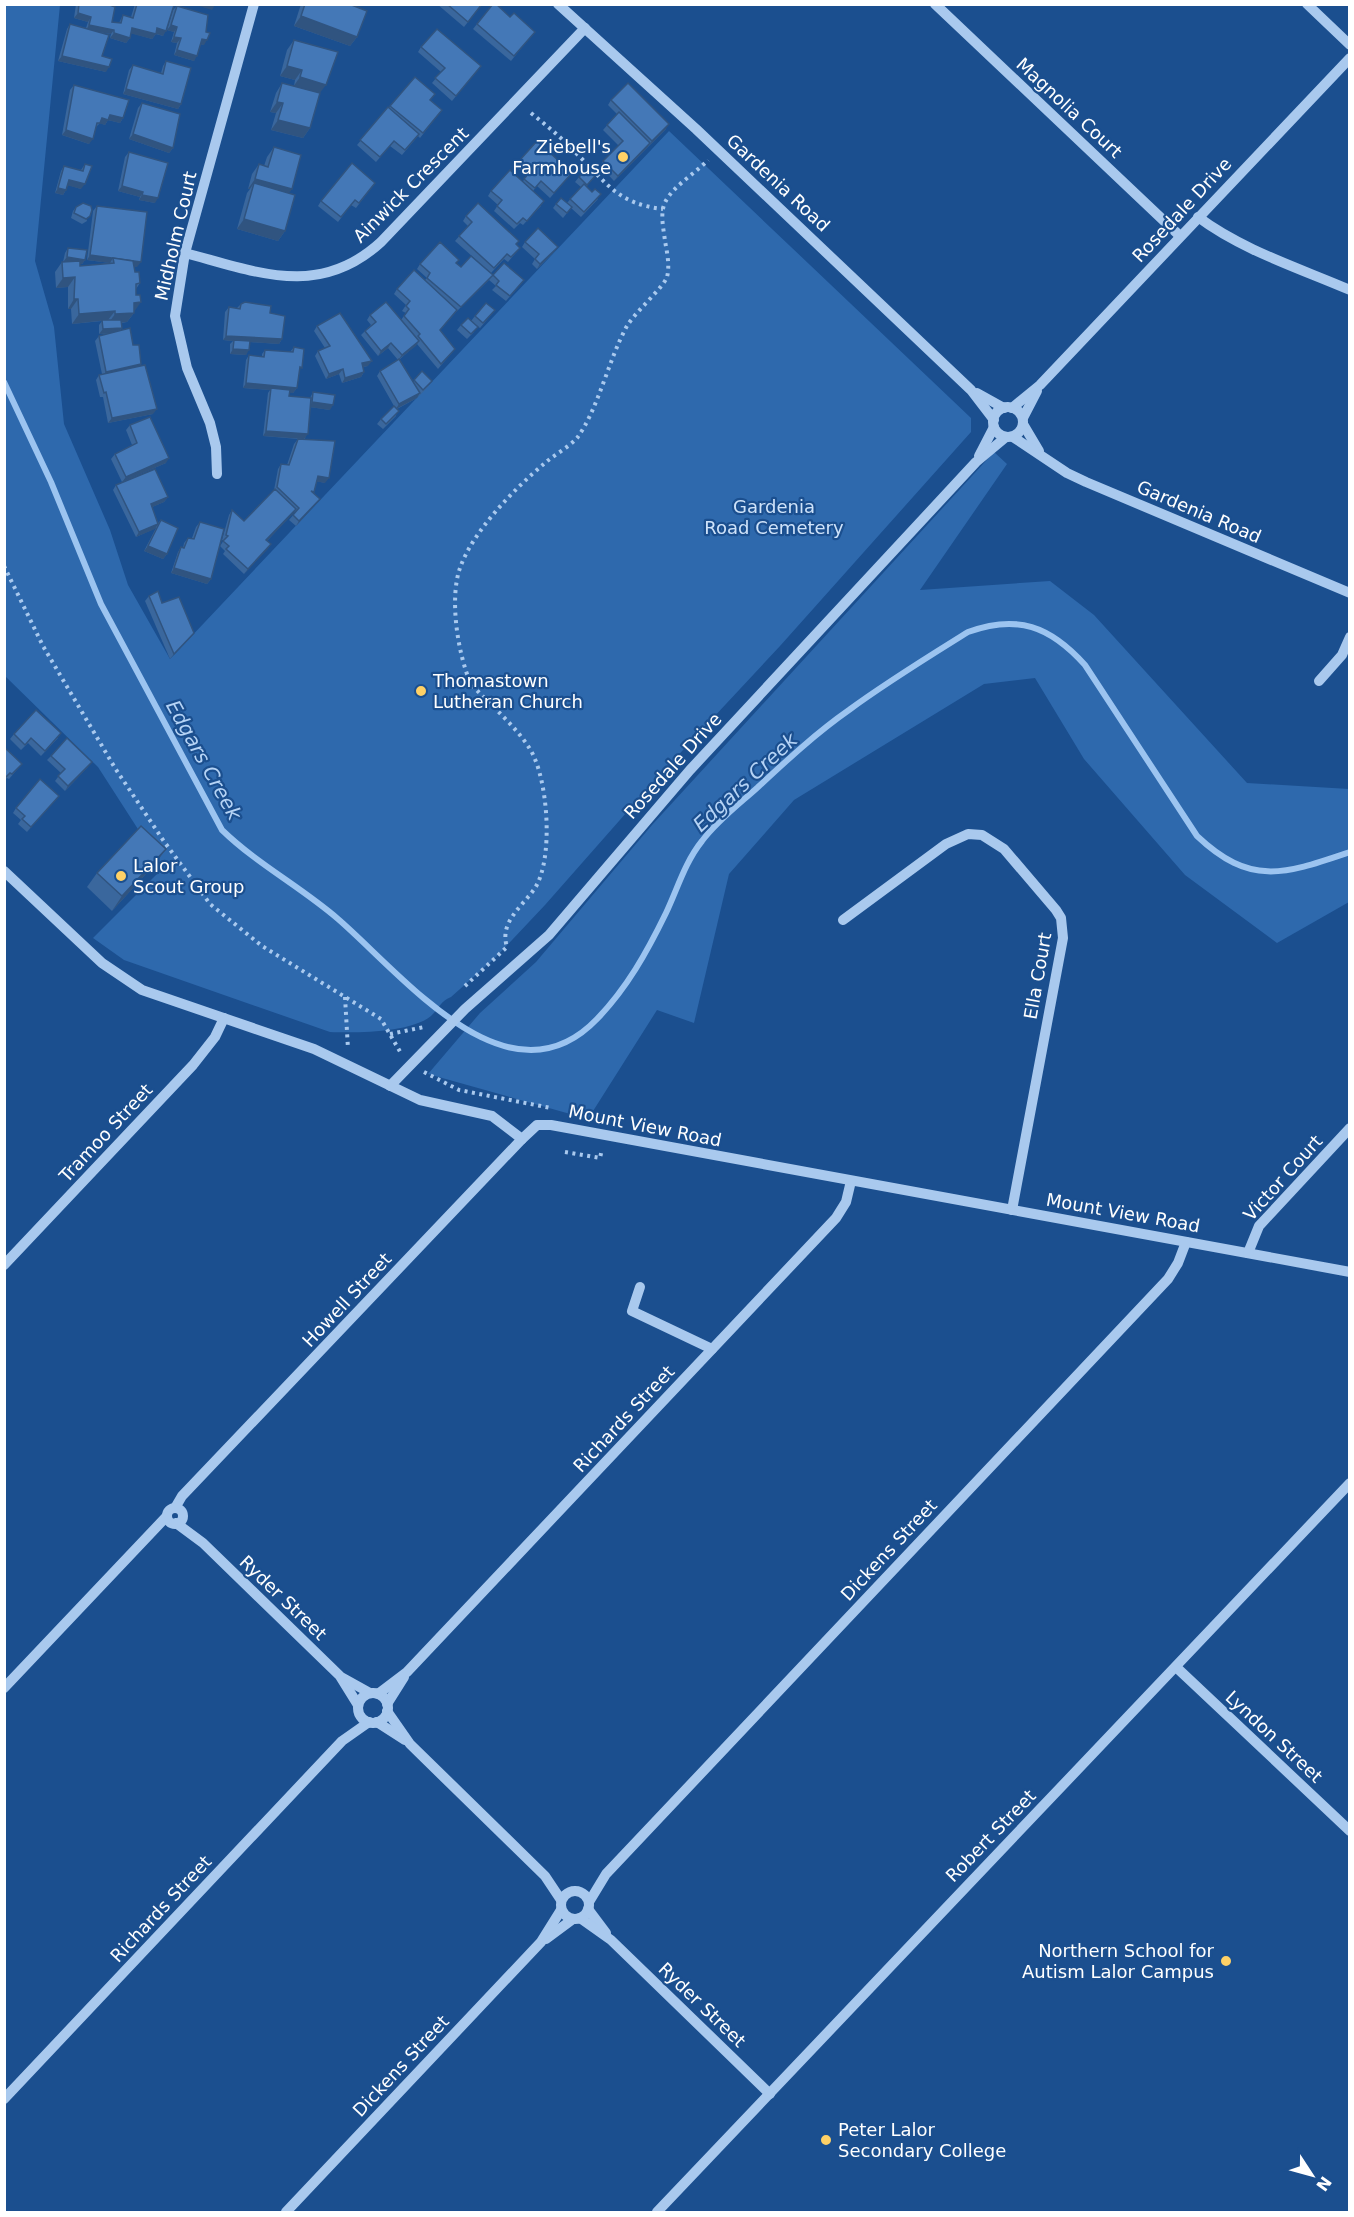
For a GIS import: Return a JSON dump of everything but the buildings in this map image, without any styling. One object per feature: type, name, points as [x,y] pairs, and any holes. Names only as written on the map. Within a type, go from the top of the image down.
[{"type":"street","name":"Midholm Court","points":[[217,474],[216,447],[210,423],[187,368],[175,316],[185,253],[254,4]]},
{"type":"street","name":"Gardenia Road","points":[[558,4],[719,150],[971,390],[994,424]]},
{"type":"street","name":"Magnolia Court","points":[[935,4],[1180,236]]},
{"type":"street","points":[[1307,4],[1350,45]]},
{"type":"street","name":"Ainwick Crescent","points":[[185,253],[284,278],[330,274],[351,264],[381,242],[585,28]]},
{"type":"street","name":"Rosedale Drive","points":[[1008,408],[1040,385],[1350,58]]},
{"type":"street","points":[[1198,217],[1214,230],[1350,290]]},
{"type":"street","name":"Rosedale Drive","points":[[1023,421],[1040,385]]},
{"type":"street","name":"Gardenia Road","points":[[971,390],[1008,408]]},
{"type":"street","points":[[1008,408],[1023,421],[1020,432],[1009,437],[999,434],[994,424],[997,413],[1008,408]]},
{"type":"street","name":"Gardenia Road","points":[[1023,421],[1040,454]]},
{"type":"street","name":"Rosedale Drive","points":[[976,462],[994,424]]},
{"type":"street","name":"Gardenia Road","points":[[1009,437],[1040,454],[1067,473],[1086,482],[1350,593]]},
{"type":"street","name":"Rosedale Drive","points":[[390,1086],[465,1009],[549,935],[675,786],[976,462],[1009,437]]},
{"type":"street","points":[[1319,681],[1342,655],[1350,637]]},
{"type":"street","name":"Ella Court","points":[[843,920],[946,844],[968,834],[982,835],[1004,849],[1061,918],[1063,938],[1012,1210]]},
{"type":"street","points":[[4,871],[115,973],[142,990],[314,1049],[420,1100],[492,1116],[522,1139]]},
{"type":"street","name":"Tramoo Street","points":[[4,1265],[193,1065],[215,1037],[224,1018]]},
{"type":"street","name":"Mount View Road","points":[[522,1139],[537,1125],[551,1125],[1350,1272]]},
{"type":"street","name":"Victor Court","points":[[1248,1253],[1259,1226],[1350,1128]]},
{"type":"street","name":"Howell Street","points":[[4,1688],[148,1536],[176,1517],[196,1485],[522,1139]]},
{"type":"street","name":"Richards Street","points":[[342,1741],[363,1697],[374,1694],[407,1672],[836,1218],[846,1202],[852,1181]]},
{"type":"street","name":"Dickens Street","points":[[286,2212],[541,1942],[577,1919],[606,1874],[1168,1279],[1178,1263],[1186,1242]]},
{"type":"street","points":[[640,1287],[632,1311],[712,1349]]},
{"type":"street","name":"Robert Street","points":[[657,2212],[1350,1483]]},
{"type":"street","name":"Ryder Street","points":[[176,1517],[340,1676],[359,1709],[373,1722]]},
{"type":"street","name":"Lyndon Street","points":[[1176,1667],[1350,1831]]},
{"type":"street","name":"Richards Street","points":[[4,2100],[342,1741],[373,1722],[387,1708],[407,1672]]},
{"type":"street","name":"Ryder Street","points":[[340,1676],[374,1694],[387,1708]]},
{"type":"street","points":[[387,1708],[410,1744],[545,1876],[561,1905]]},
{"type":"street","points":[[373,1722],[410,1744]]},
{"type":"street","name":"Dickens Street","points":[[541,1942],[561,1905],[576,1892],[606,1874]]},
{"type":"street","points":[[545,1876],[576,1892]]},
{"type":"street","name":"Ryder Street","points":[[576,1892],[588,1905],[611,1940]]},
{"type":"street","name":"Ryder Street","points":[[561,1905],[566,1917],[577,1919],[611,1940],[770,2094]]},
{"type":"path","points":[[531,113],[557,134],[616,194],[643,207],[663,209]]},
{"type":"path","points":[[460,991],[507,946],[504,934],[507,924],[536,886],[543,870],[548,828],[536,759],[529,746],[471,684],[466,672],[457,614],[458,575],[470,546],[495,515],[531,475],[576,439],[625,330],[635,314],[666,280],[668,262],[663,209],[672,193],[719,150]]},
{"type":"path","points":[[4,566],[43,646],[115,768],[163,840],[210,904],[262,946],[381,1019],[397,1050],[412,1065],[441,1083],[459,1090],[561,1110]]},
{"type":"path","points":[[345,996],[349,1037],[345,1063]]},
{"type":"path","points":[[390,1034],[420,1030],[433,1022]]},
{"type":"path","points":[[565,1152],[600,1158]]},
{"type":"green space","name":"Gardenia Road Cemetery","points":[[4,5],[60,5],[35,261],[54,327],[64,424],[110,530],[128,585],[170,659],[669,131],[971,418],[971,432],[780,646],[656,779],[545,905],[495,958],[422,1022],[382,1031],[330,1032],[124,960],[93,938],[163,868],[98,767],[5,676]]},
{"type":"green space","points":[[994,452],[1007,464],[920,590],[1050,581],[1094,615],[1247,783],[1349,789],[1349,902],[1277,943],[1185,875],[1084,759],[1035,678],[984,684],[794,800],[729,874],[694,1023],[657,1010],[588,1119],[428,1074],[480,1013],[536,962],[652,825]]},
{"type":"waterway","name":"Edgars Creek","points":[[4,382],[51,482],[101,604],[222,830],[250,854],[338,919],[425,1000],[459,1024],[494,1043],[529,1050],[563,1043],[597,1019],[636,969],[666,913],[691,858],[714,827],[801,748],[837,719],[968,632],[986,627],[1002,624],[1032,627],[1059,641],[1072,652],[1085,665],[1197,836],[1216,852],[1235,863],[1252,869],[1269,871],[1306,866],[1350,852]]},
{"type":"place","name":"Ziebell's Farmhouse","points":[[623,157]]},
{"type":"place","name":"Thomastown Lutheran Church","points":[[421,691]]},
{"type":"place","name":"Lalor Scout Group","points":[[121,876]]},
{"type":"place","name":"Northern School for Autism Lalor Campus","points":[[1226,1961]]},
{"type":"place","name":"Peter Lalor Secondary College","points":[[826,2140]]}]
